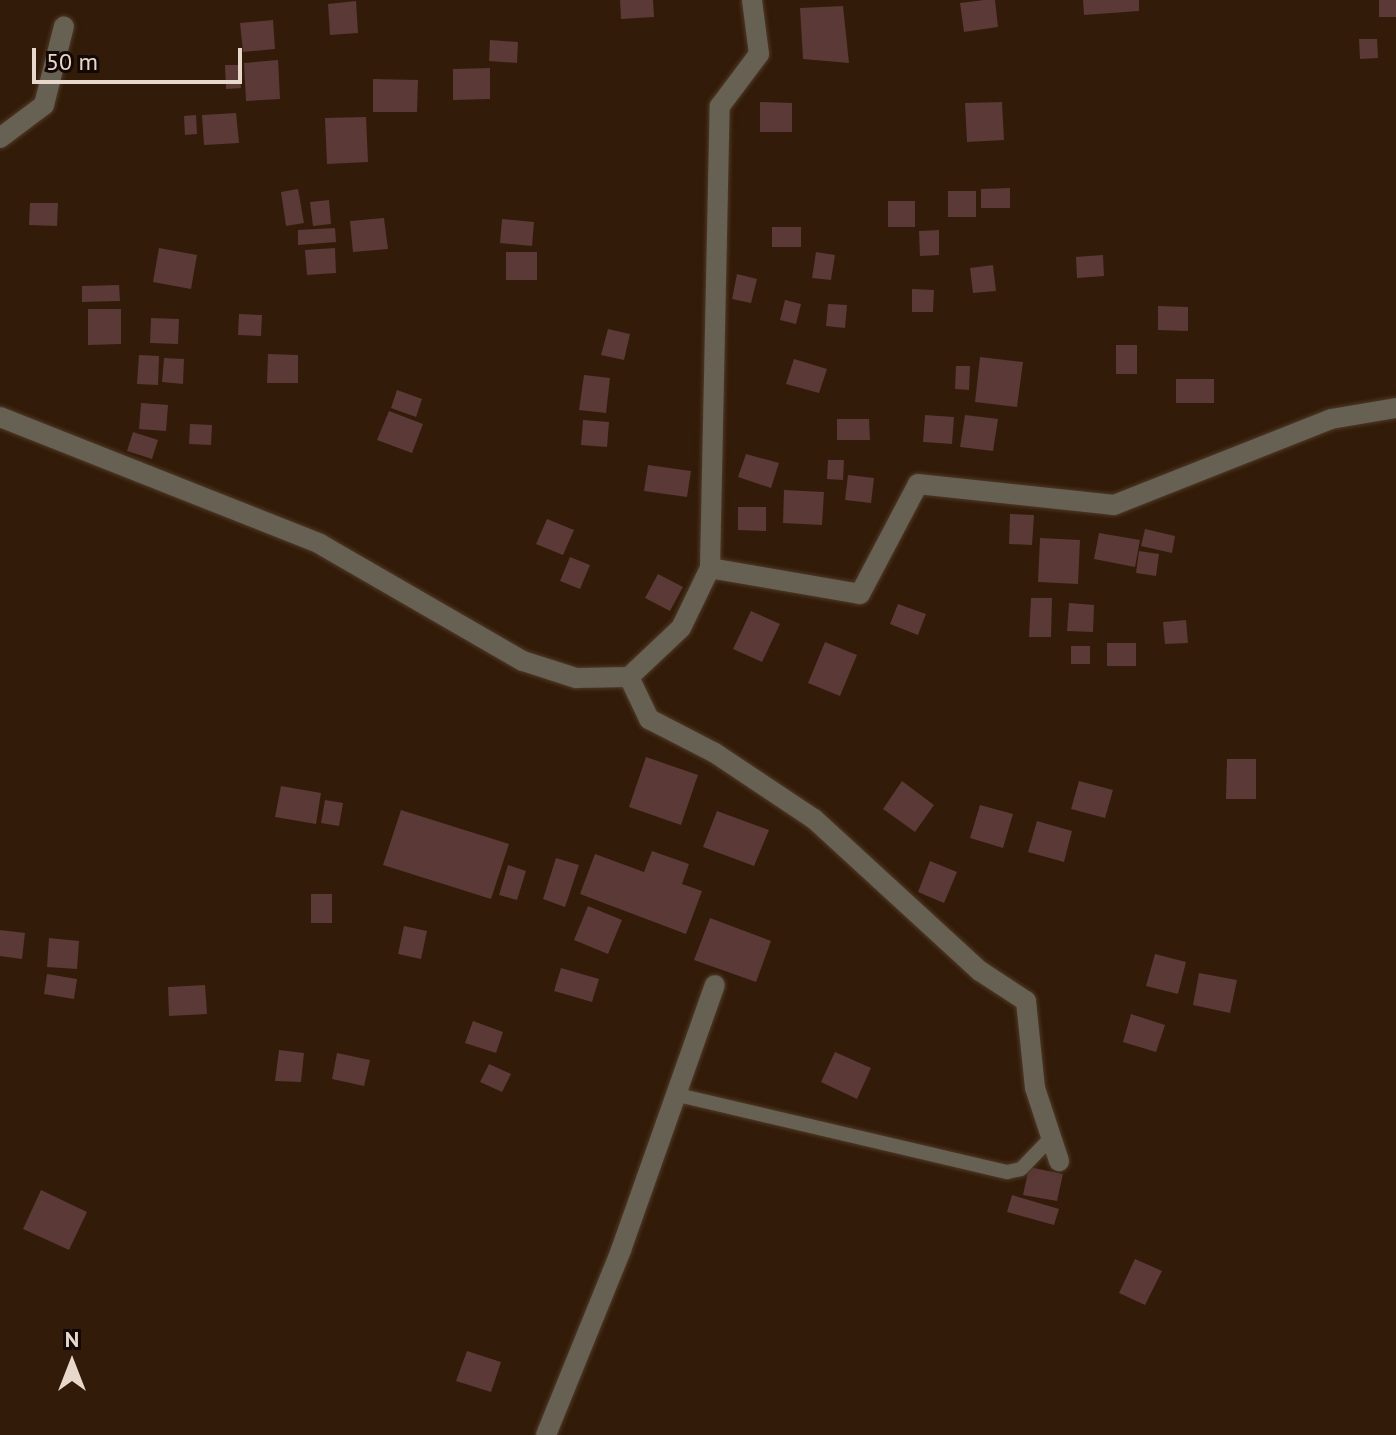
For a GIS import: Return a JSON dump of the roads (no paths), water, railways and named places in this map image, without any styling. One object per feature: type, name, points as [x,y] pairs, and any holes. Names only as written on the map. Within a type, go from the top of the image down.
[{"type":"street","points":[[0,417],[320,544],[523,661],[576,678],[629,677],[681,628],[710,568],[720,106],[759,54],[752,0]]},
{"type":"street","points":[[0,138],[44,105],[64,26]]},
{"type":"street","points":[[710,568],[860,594],[918,484],[1114,505],[1331,419],[1396,408]]},
{"type":"street","points":[[629,677],[649,719],[715,753],[814,819],[980,971],[1026,1001],[1035,1088],[1049,1140],[1059,1161]]},
{"type":"street","points":[[546,1435],[678,1095],[715,985]]},
{"type":"lane","points":[[678,1095],[1007,1172],[1021,1169],[1049,1140]]}]
